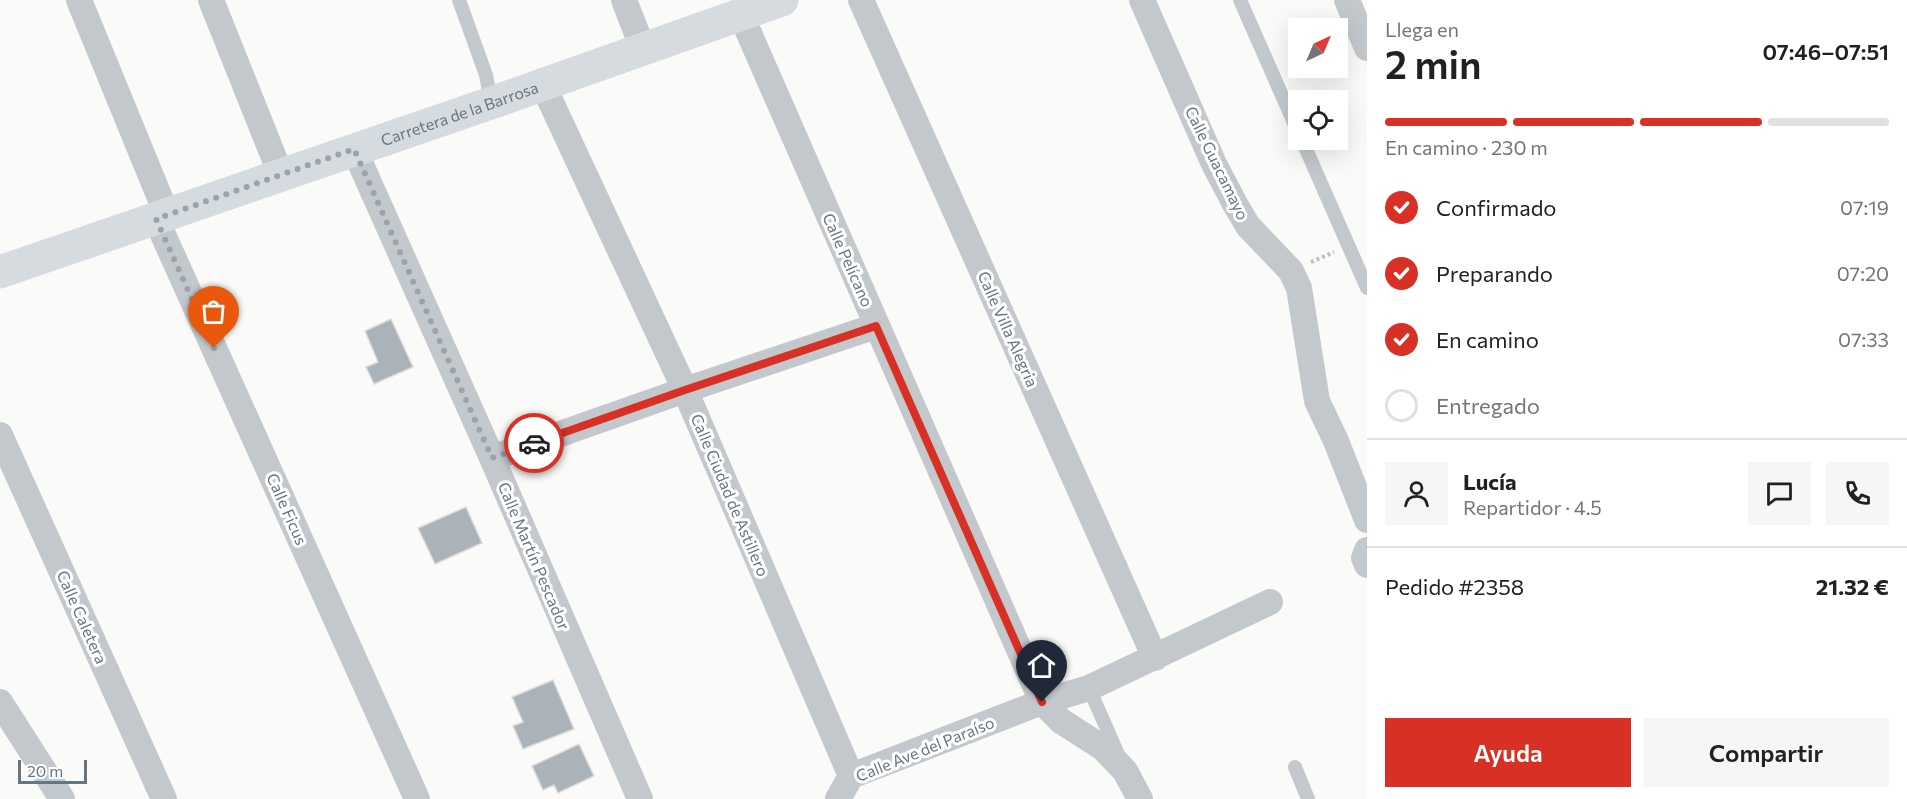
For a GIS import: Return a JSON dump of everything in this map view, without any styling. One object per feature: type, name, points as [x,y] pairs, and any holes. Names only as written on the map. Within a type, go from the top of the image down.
[{"type":"street","name":"Calle Ficus","points":[[79,0],[161,217],[417,799]]},
{"type":"street","points":[[211,0],[281,175]]},
{"type":"street","points":[[624,0],[644,49]]},
{"type":"street","name":"Carretera de la Barrosa","points":[[0,272],[782,0]]},
{"type":"street","name":"Calle Villa Alegria","points":[[861,0],[1155,658]]},
{"type":"street","name":"Calle Guacamayo","points":[[1142,0],[1214,164],[1235,204],[1248,226],[1291,271],[1299,288],[1317,401],[1336,441],[1367,520]]},
{"type":"street","points":[[1347,0],[1367,48]]},
{"type":"street","name":"Calle Pelícano","points":[[741,15],[1042,702]]},
{"type":"street","name":"Calle Ciudad de Astillero","points":[[543,85],[685,390],[852,776]]},
{"type":"street","name":"Calle Martín Pescador","points":[[354,149],[492,458],[640,799]]},
{"type":"street","points":[[492,458],[876,326]]},
{"type":"street","name":"Calle Caletera","points":[[0,435],[164,799]]},
{"type":"street","name":"Calle Ave del Paraíso","points":[[838,799],[852,776],[1042,702],[1089,688],[1270,602]]},
{"type":"street","points":[[0,702],[62,799]]},
{"type":"street","points":[[1042,702],[1061,721],[1103,748],[1125,771],[1140,799]]},
{"type":"lane","points":[[459,0],[486,75],[491,103]]},
{"type":"lane","points":[[1240,0],[1288,109]]},
{"type":"lane","points":[[1306,150],[1367,288]]},
{"type":"lane","points":[[1089,688],[1125,771]]},
{"type":"lane","points":[[1295,767],[1308,799]]},
{"type":"path","points":[[1291,271],[1348,246]]},
{"type":"building","points":[[391,319],[413,367],[374,384],[366,367],[378,362],[365,331]]},
{"type":"building","points":[[466,507],[482,543],[435,564],[418,528]]},
{"type":"building","points":[[553,680],[574,729],[523,749],[513,726],[523,722],[512,697]]},
{"type":"building","points":[[579,744],[594,776],[558,793],[554,785],[543,790],[532,766]]},
{"type":"way so far","points":[[214,348],[156,219],[354,149],[492,458],[534,443]]},
{"type":"route","points":[[534,443],[876,326],[1042,702]]}]
